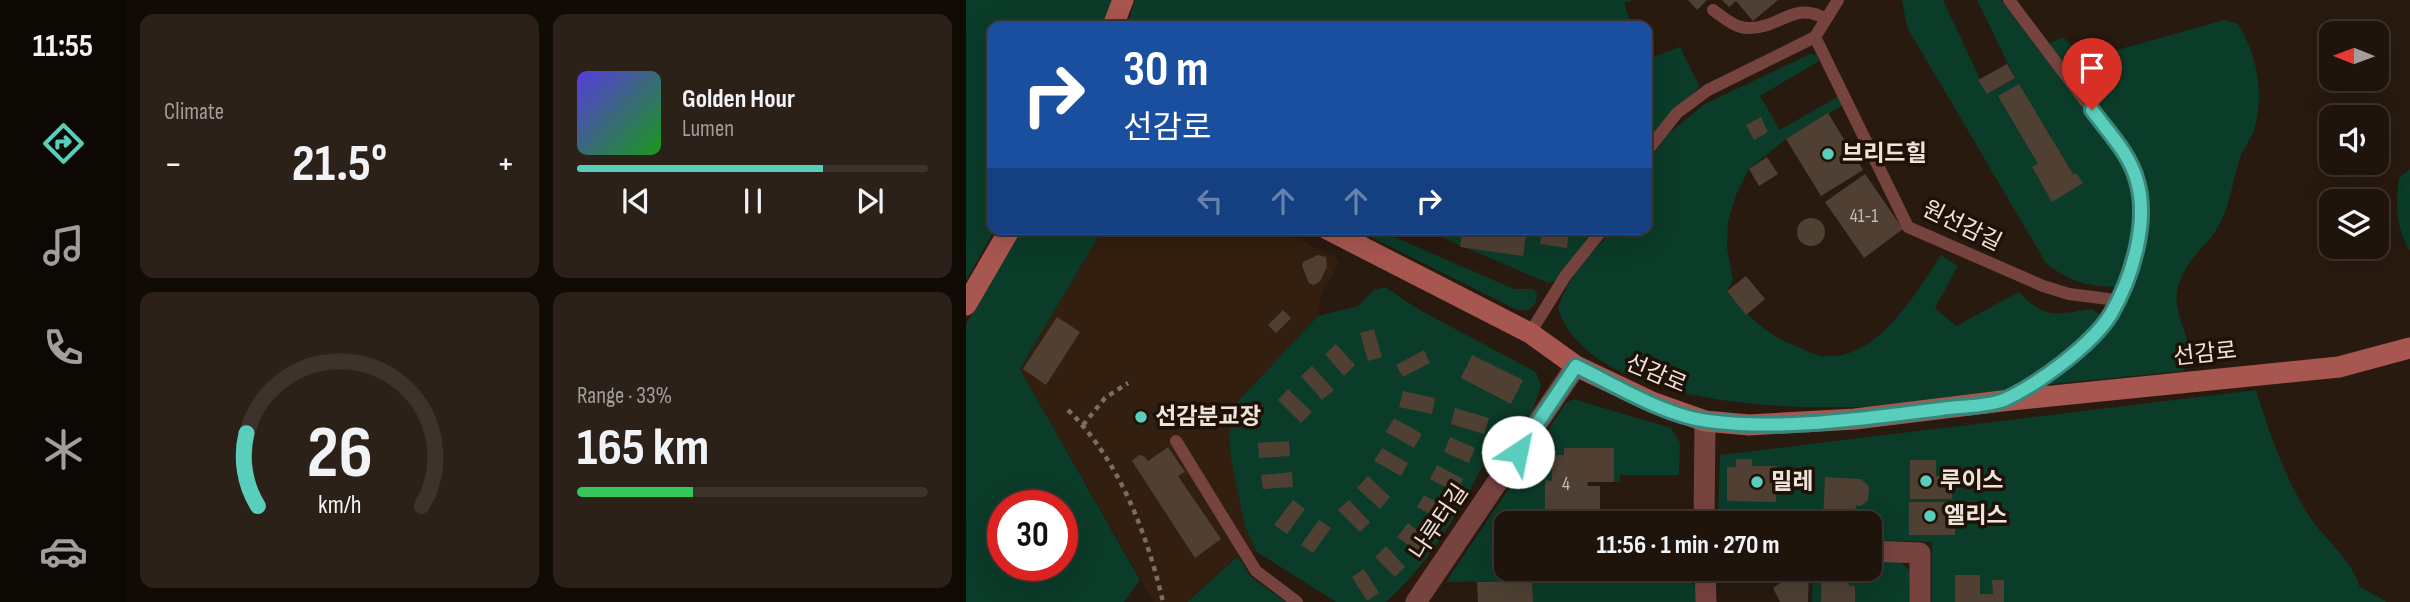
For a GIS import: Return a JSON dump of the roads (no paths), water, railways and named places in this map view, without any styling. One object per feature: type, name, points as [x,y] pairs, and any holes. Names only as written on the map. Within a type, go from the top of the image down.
[{"type":"street","points":[[1115,21],[1123,0]]},
{"type":"street","points":[[966,305],[1007,235]]},
{"type":"street","name":"선감로","points":[[1339,235],[1530,333],[1576,366],[1654,403],[1705,421],[1749,425],[1855,419],[2002,401],[2339,367],[2410,348]]},
{"type":"street","name":"나루터길","points":[[1416,602],[1576,366]]},
{"type":"street","points":[[1704,511],[1705,421]]},
{"type":"street","points":[[1882,551],[1920,553],[1920,602]]},
{"type":"street","points":[[1705,581],[1706,602]]},
{"type":"lane","points":[[1652,145],[1677,113],[1708,90],[1815,37],[1838,0]]},
{"type":"lane","name":"선감로","points":[[2002,401],[2070,356],[2097,332],[2117,300],[2138,237],[2138,182],[2125,154],[2009,0]]},
{"type":"lane","points":[[1713,10],[1739,26],[1749,28],[1796,9],[1807,8],[1826,19]]},
{"type":"lane","name":"원선감길","points":[[1815,37],[1908,227],[2043,286],[2069,294],[2117,300]]},
{"type":"lane","points":[[1530,333],[1566,275],[1597,235]]},
{"type":"lane","points":[[1176,441],[1256,571],[1297,602]]},
{"type":"place","name":"브리드힐","points":[[1828,154]]},
{"type":"place","name":"선감분교장","points":[[1141,417]]},
{"type":"place","name":"루이스","points":[[1926,481]]},
{"type":"place","name":"밀레","points":[[1757,482]]},
{"type":"place","name":"엘리스","points":[[1930,516]]}]
